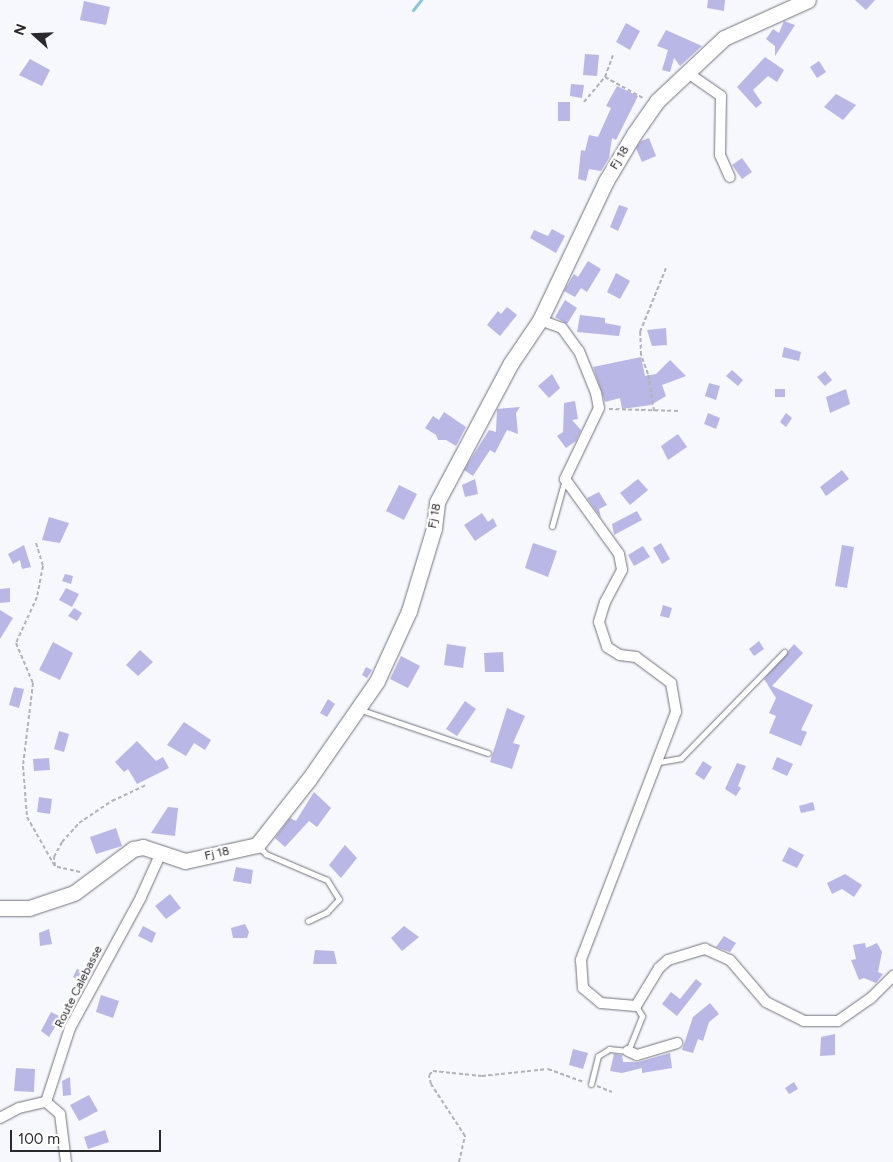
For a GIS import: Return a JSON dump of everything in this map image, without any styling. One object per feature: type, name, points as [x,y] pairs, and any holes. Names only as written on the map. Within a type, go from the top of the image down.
[{"type":"street","name":"Fj 18","points":[[0,908],[38,905],[74,893],[133,849],[143,847],[160,855],[185,861],[257,845],[377,682],[409,611],[434,528],[437,502],[511,363],[540,320],[606,181],[654,104],[724,38],[808,0]]},
{"type":"street","points":[[688,73],[721,96],[720,155],[730,177]]},
{"type":"street","points":[[540,320],[562,328],[579,351],[596,393],[599,408],[565,479],[619,554],[622,570],[605,602],[600,622],[607,647],[620,655],[636,658],[672,683],[676,712],[659,762],[604,899],[580,973],[583,988],[590,997],[617,1006],[636,1006],[664,964],[705,949],[730,960],[766,1002],[804,1021],[838,1021],[870,1000],[893,976]]},
{"type":"street","name":"Route Calebasse","points":[[46,1102],[70,1028],[141,897],[160,855]]},
{"type":"street","points":[[628,1051],[637,1055],[677,1043]]},
{"type":"street","points":[[0,1118],[18,1108],[46,1102],[60,1114],[66,1162]]},
{"type":"lane","points":[[552,526],[565,479]]},
{"type":"lane","points":[[659,762],[681,758],[784,652]]},
{"type":"lane","points":[[358,709],[488,753]]},
{"type":"lane","points":[[257,845],[266,854],[327,880],[338,899],[327,912],[308,921]]},
{"type":"lane","points":[[590,1084],[598,1056],[610,1049],[628,1051],[642,1016],[636,1006]]},
{"type":"path","points":[[584,102],[605,77],[613,56]]},
{"type":"path","points":[[605,77],[654,104]]},
{"type":"path","points":[[654,411],[648,374],[641,355],[640,332],[666,268]]},
{"type":"path","points":[[599,408],[680,411]]},
{"type":"path","points":[[36,543],[43,566],[37,597],[16,643],[33,683],[23,766],[28,817],[55,866],[94,878]]},
{"type":"path","points":[[55,866],[54,857],[62,842],[79,823],[112,801],[147,785]]},
{"type":"path","points":[[459,1162],[465,1136],[429,1079],[433,1071],[482,1076],[548,1069],[612,1092]]},
{"type":"building","points":[[708,0],[725,0],[724,11],[707,8]]},
{"type":"building","points":[[855,0],[875,0],[866,10]]},
{"type":"building","points":[[84,1],[110,7],[106,25],[80,20]]},
{"type":"building","points":[[784,21],[795,25],[775,56],[775,46],[766,39],[773,29],[779,33]]},
{"type":"building","points":[[626,23],[640,31],[630,50],[616,42]]},
{"type":"building","points":[[666,30],[702,46],[680,66],[674,58],[670,72],[662,70],[668,50],[657,46]]},
{"type":"building","points":[[585,54],[599,55],[597,76],[583,75]]},
{"type":"building","points":[[765,57],[784,70],[777,82],[768,76],[753,90],[762,103],[756,108],[737,87]]},
{"type":"building","points":[[30,59],[50,70],[42,86],[19,75]]},
{"type":"building","points":[[819,61],[826,72],[817,78],[810,67]]},
{"type":"building","points":[[571,84],[584,85],[582,98],[570,96]]},
{"type":"building","points":[[617,86],[638,96],[616,140],[612,138],[609,158],[601,171],[589,169],[586,181],[578,179],[581,150],[585,151],[589,135],[598,137],[611,108],[606,106]]},
{"type":"building","points":[[836,94],[856,105],[843,120],[824,107]]},
{"type":"building","points":[[558,102],[570,102],[570,121],[558,121]]},
{"type":"building","points":[[649,138],[656,156],[642,162],[636,148],[641,141]]},
{"type":"building","points":[[742,158],[752,172],[742,179],[732,165]]},
{"type":"building","points":[[619,205],[628,208],[618,231],[610,227]]},
{"type":"building","points":[[552,229],[565,236],[556,253],[530,238],[534,230],[548,236]]},
{"type":"building","points":[[588,261],[601,269],[587,292],[581,288],[575,297],[564,291],[574,274],[578,277]]},
{"type":"building","points":[[616,273],[630,281],[620,299],[607,292]]},
{"type":"building","points":[[565,300],[577,308],[567,324],[555,317]]},
{"type":"building","points":[[507,307],[517,315],[500,336],[487,325],[498,311],[501,314]]},
{"type":"building","points":[[580,315],[605,318],[605,323],[621,326],[619,336],[577,332]]},
{"type":"building","points":[[666,328],[667,345],[652,346],[647,330]]},
{"type":"building","points":[[784,347],[801,352],[799,361],[782,357]]},
{"type":"building","points":[[641,357],[645,376],[656,374],[670,360],[686,376],[662,385],[666,396],[651,405],[622,409],[620,398],[605,402],[593,367]]},
{"type":"building","points":[[732,370],[743,380],[738,386],[726,376]]},
{"type":"building","points":[[825,371],[832,380],[825,386],[817,377]]},
{"type":"building","points":[[552,374],[560,388],[549,398],[538,386]]},
{"type":"building","points":[[709,383],[720,386],[716,400],[705,396]]},
{"type":"building","points":[[775,389],[785,389],[785,397],[775,397]]},
{"type":"building","points":[[846,389],[850,404],[830,413],[826,397]]},
{"type":"building","points":[[575,401],[578,419],[572,420],[581,430],[576,441],[566,448],[557,436],[563,432],[564,403]]},
{"type":"building","points":[[520,407],[516,413],[518,434],[507,430],[495,453],[490,450],[473,476],[464,470],[489,430],[496,432],[497,409]]},
{"type":"building","points":[[444,412],[466,427],[456,446],[446,440],[438,440],[436,435],[425,428],[433,416],[439,420]]},
{"type":"building","points":[[708,413],[720,418],[716,429],[704,424]]},
{"type":"building","points":[[786,413],[792,418],[786,427],[780,422]]},
{"type":"building","points":[[678,434],[687,447],[668,460],[661,446]]},
{"type":"building","points":[[842,470],[849,479],[826,496],[820,487]]},
{"type":"building","points":[[475,479],[478,494],[465,497],[462,485]]},
{"type":"building","points":[[638,479],[648,490],[630,505],[620,493]]},
{"type":"building","points":[[399,485],[417,494],[404,520],[386,511]]},
{"type":"building","points":[[599,492],[607,505],[599,509],[601,518],[587,498]]},
{"type":"building","points":[[637,511],[642,520],[614,535],[612,524]]},
{"type":"building","points":[[482,513],[488,522],[493,518],[497,526],[475,541],[464,525]]},
{"type":"building","points":[[49,517],[69,523],[60,543],[42,540]]},
{"type":"building","points":[[533,543],[557,551],[548,577],[525,568]]},
{"type":"building","points":[[661,543],[670,559],[662,564],[653,548]]},
{"type":"building","points":[[24,545],[31,567],[22,569],[20,560],[13,564],[8,554]]},
{"type":"building","points":[[842,545],[854,547],[847,588],[835,586]]},
{"type":"building","points":[[643,546],[650,557],[634,566],[628,555]]},
{"type":"building","points":[[65,574],[73,576],[71,584],[62,581]]},
{"type":"building","points":[[10,588],[10,602],[0,603],[0,589]]},
{"type":"building","points":[[66,588],[79,594],[72,607],[59,600]]},
{"type":"building","points":[[663,605],[672,608],[669,618],[660,616]]},
{"type":"building","points":[[74,608],[82,613],[77,621],[68,616]]},
{"type":"building","points":[[0,610],[13,618],[0,639]]},
{"type":"building","points":[[759,641],[764,649],[754,656],[749,649]]},
{"type":"building","points":[[53,642],[73,653],[60,680],[39,670]]},
{"type":"building","points":[[447,644],[466,647],[463,668],[444,665]]},
{"type":"building","points":[[794,644],[803,653],[772,686],[813,705],[801,730],[807,732],[801,746],[769,733],[776,716],[769,713],[776,698],[764,679]]},
{"type":"building","points":[[140,650],[153,662],[138,676],[126,665]]},
{"type":"building","points":[[503,652],[504,672],[485,672],[484,653]]},
{"type":"building","points":[[401,656],[420,666],[408,688],[390,679]]},
{"type":"building","points":[[366,667],[372,670],[367,678],[362,675]]},
{"type":"building","points":[[14,687],[24,689],[19,708],[9,705]]},
{"type":"building","points":[[328,699],[335,704],[327,717],[320,713]]},
{"type":"building","points":[[465,701],[476,709],[457,736],[446,729]]},
{"type":"building","points":[[507,708],[525,716],[513,743],[520,745],[512,769],[490,762]]},
{"type":"building","points":[[184,722],[211,740],[205,750],[194,743],[186,756],[167,745]]},
{"type":"building","points":[[59,731],[69,734],[64,752],[54,749]]},
{"type":"building","points":[[137,741],[156,761],[163,757],[169,768],[137,784],[128,769],[124,772],[115,762]]},
{"type":"building","points":[[777,757],[793,764],[787,776],[772,769]]},
{"type":"building","points":[[49,758],[50,770],[34,771],[33,759]]},
{"type":"building","points":[[703,761],[712,767],[704,780],[695,774]]},
{"type":"building","points":[[737,763],[746,766],[738,786],[741,788],[736,796],[725,789]]},
{"type":"building","points":[[314,792],[331,808],[317,827],[309,821],[285,847],[275,838],[290,818],[296,821]]},
{"type":"building","points":[[39,797],[52,799],[50,814],[37,812]]},
{"type":"building","points":[[813,802],[815,810],[801,813],[799,806]]},
{"type":"building","points":[[168,807],[178,808],[175,836],[151,833]]},
{"type":"building","points":[[116,828],[122,846],[96,854],[90,837]]},
{"type":"building","points":[[345,845],[357,858],[341,878],[329,865]]},
{"type":"building","points":[[789,847],[804,855],[797,868],[782,861]]},
{"type":"building","points":[[236,867],[253,870],[251,884],[233,881]]},
{"type":"building","points":[[845,874],[862,885],[854,897],[842,889],[832,894],[827,883]]},
{"type":"building","points":[[170,894],[181,908],[166,919],[155,906]]},
{"type":"building","points":[[245,924],[249,932],[247,938],[233,938],[231,928]]},
{"type":"building","points":[[143,926],[156,933],[152,943],[138,936]]},
{"type":"building","points":[[404,926],[419,937],[402,951],[391,938]]},
{"type":"building","points":[[49,929],[52,944],[40,946],[39,933]]},
{"type":"building","points":[[724,936],[736,943],[730,952],[716,947]]},
{"type":"building","points":[[865,943],[866,948],[877,943],[882,952],[878,972],[883,974],[876,983],[864,978],[859,980],[851,960],[856,959],[853,945]]},
{"type":"building","points":[[315,950],[334,951],[337,964],[313,964]]},
{"type":"building","points":[[77,969],[89,973],[86,984],[73,977]]},
{"type":"building","points":[[696,979],[702,984],[677,1016],[662,1004],[671,992],[680,999]]},
{"type":"building","points":[[101,995],[119,1001],[113,1018],[96,1012]]},
{"type":"building","points":[[710,1003],[719,1014],[709,1022],[703,1041],[698,1039],[693,1053],[682,1050],[693,1017]]},
{"type":"building","points":[[51,1012],[61,1017],[49,1037],[41,1031]]},
{"type":"building","points":[[835,1034],[835,1055],[820,1056],[821,1037]]},
{"type":"building","points":[[573,1049],[588,1053],[583,1069],[569,1065]]},
{"type":"building","points":[[670,1053],[672,1068],[642,1073],[642,1068],[622,1073],[610,1071],[614,1054],[622,1055],[623,1062],[638,1062]]},
{"type":"building","points":[[16,1068],[35,1069],[34,1092],[14,1091]]},
{"type":"building","points":[[70,1077],[71,1095],[63,1096],[62,1081]]},
{"type":"building","points":[[794,1082],[798,1089],[789,1094],[785,1088]]},
{"type":"building","points":[[89,1095],[98,1111],[79,1121],[70,1105]]},
{"type":"building","points":[[105,1130],[109,1142],[88,1149],[84,1137]]},
{"type":"waterway","points":[[413,10],[421,0]]}]
